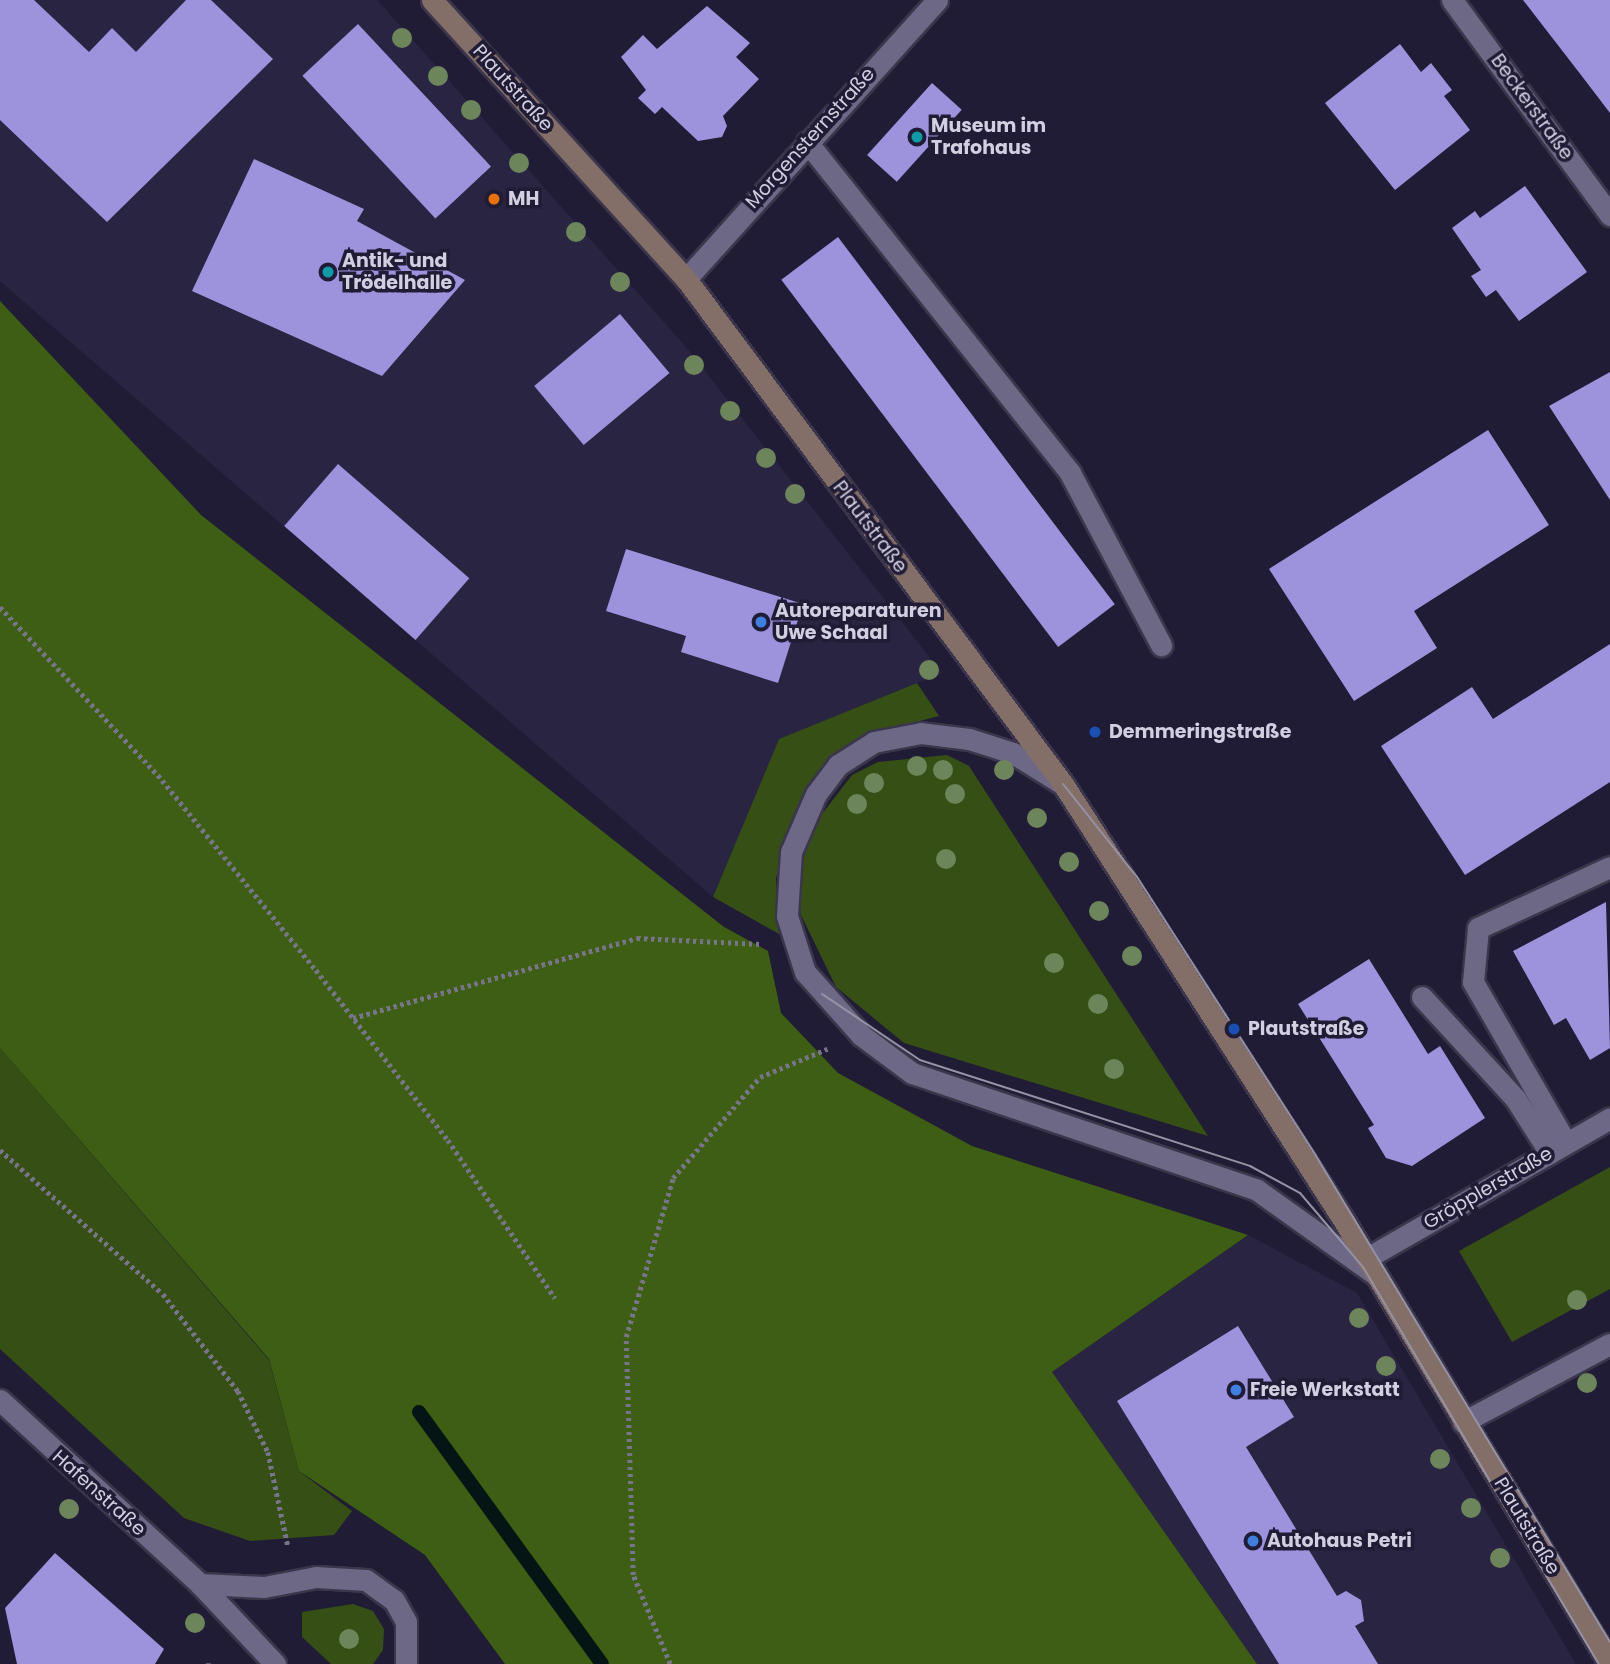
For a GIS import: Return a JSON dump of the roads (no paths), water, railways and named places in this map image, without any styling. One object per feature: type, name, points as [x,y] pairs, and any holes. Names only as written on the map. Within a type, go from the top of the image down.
[{"type":"main road","name":"Plautstraße","points":[[432,0],[686,279],[1063,784],[1371,1266],[1610,1664]]},
{"type":"street","name":"Morgensternstraße","points":[[686,279],[937,0]]},
{"type":"street","name":"Beckerstraße","points":[[1452,0],[1610,215]]},
{"type":"street","points":[[807,142],[1070,473],[1161,646]]},
{"type":"street","points":[[1063,784],[1013,753],[969,738],[921,733],[874,742],[838,765],[800,823],[786,883],[793,946],[805,972],[860,1035],[912,1073],[1257,1191],[1371,1266]]},
{"type":"street","points":[[1558,1148],[1473,982],[1478,929],[1610,867]]},
{"type":"street","points":[[1422,998],[1558,1148]]},
{"type":"street","name":"Gröpplerstraße","points":[[1371,1266],[1610,1118]]},
{"type":"street","points":[[1463,1422],[1610,1344]]},
{"type":"street","name":"Hafenstraße","points":[[0,1400],[200,1584],[275,1664]]},
{"type":"street","points":[[200,1584],[264,1587],[316,1577],[366,1580],[394,1600],[406,1622],[406,1664]]},
{"type":"waterway","points":[[419,1412],[602,1664]]},
{"type":"tram line","points":[[1063,784],[1137,877],[1316,1156],[1610,1642]]},
{"type":"tram line","points":[[822,994],[920,1060],[1250,1166],[1300,1193],[1363,1267],[1599,1664]]},
{"type":"place","name":"Museum im Trafohaus","points":[[917,137]]},
{"type":"place","name":"MH","points":[[494,199]]},
{"type":"place","name":"Antik- und Trödelhalle","points":[[328,272]]},
{"type":"place","name":"Autoreparaturen Uwe Schaal","points":[[761,622]]},
{"type":"place","name":"Demmeringstraße","points":[[1095,732]]},
{"type":"place","name":"Plautstraße","points":[[1234,1029]]},
{"type":"place","name":"Freie Werkstatt","points":[[1236,1390]]},
{"type":"place","name":"Autohaus Petri","points":[[1253,1541]]}]
